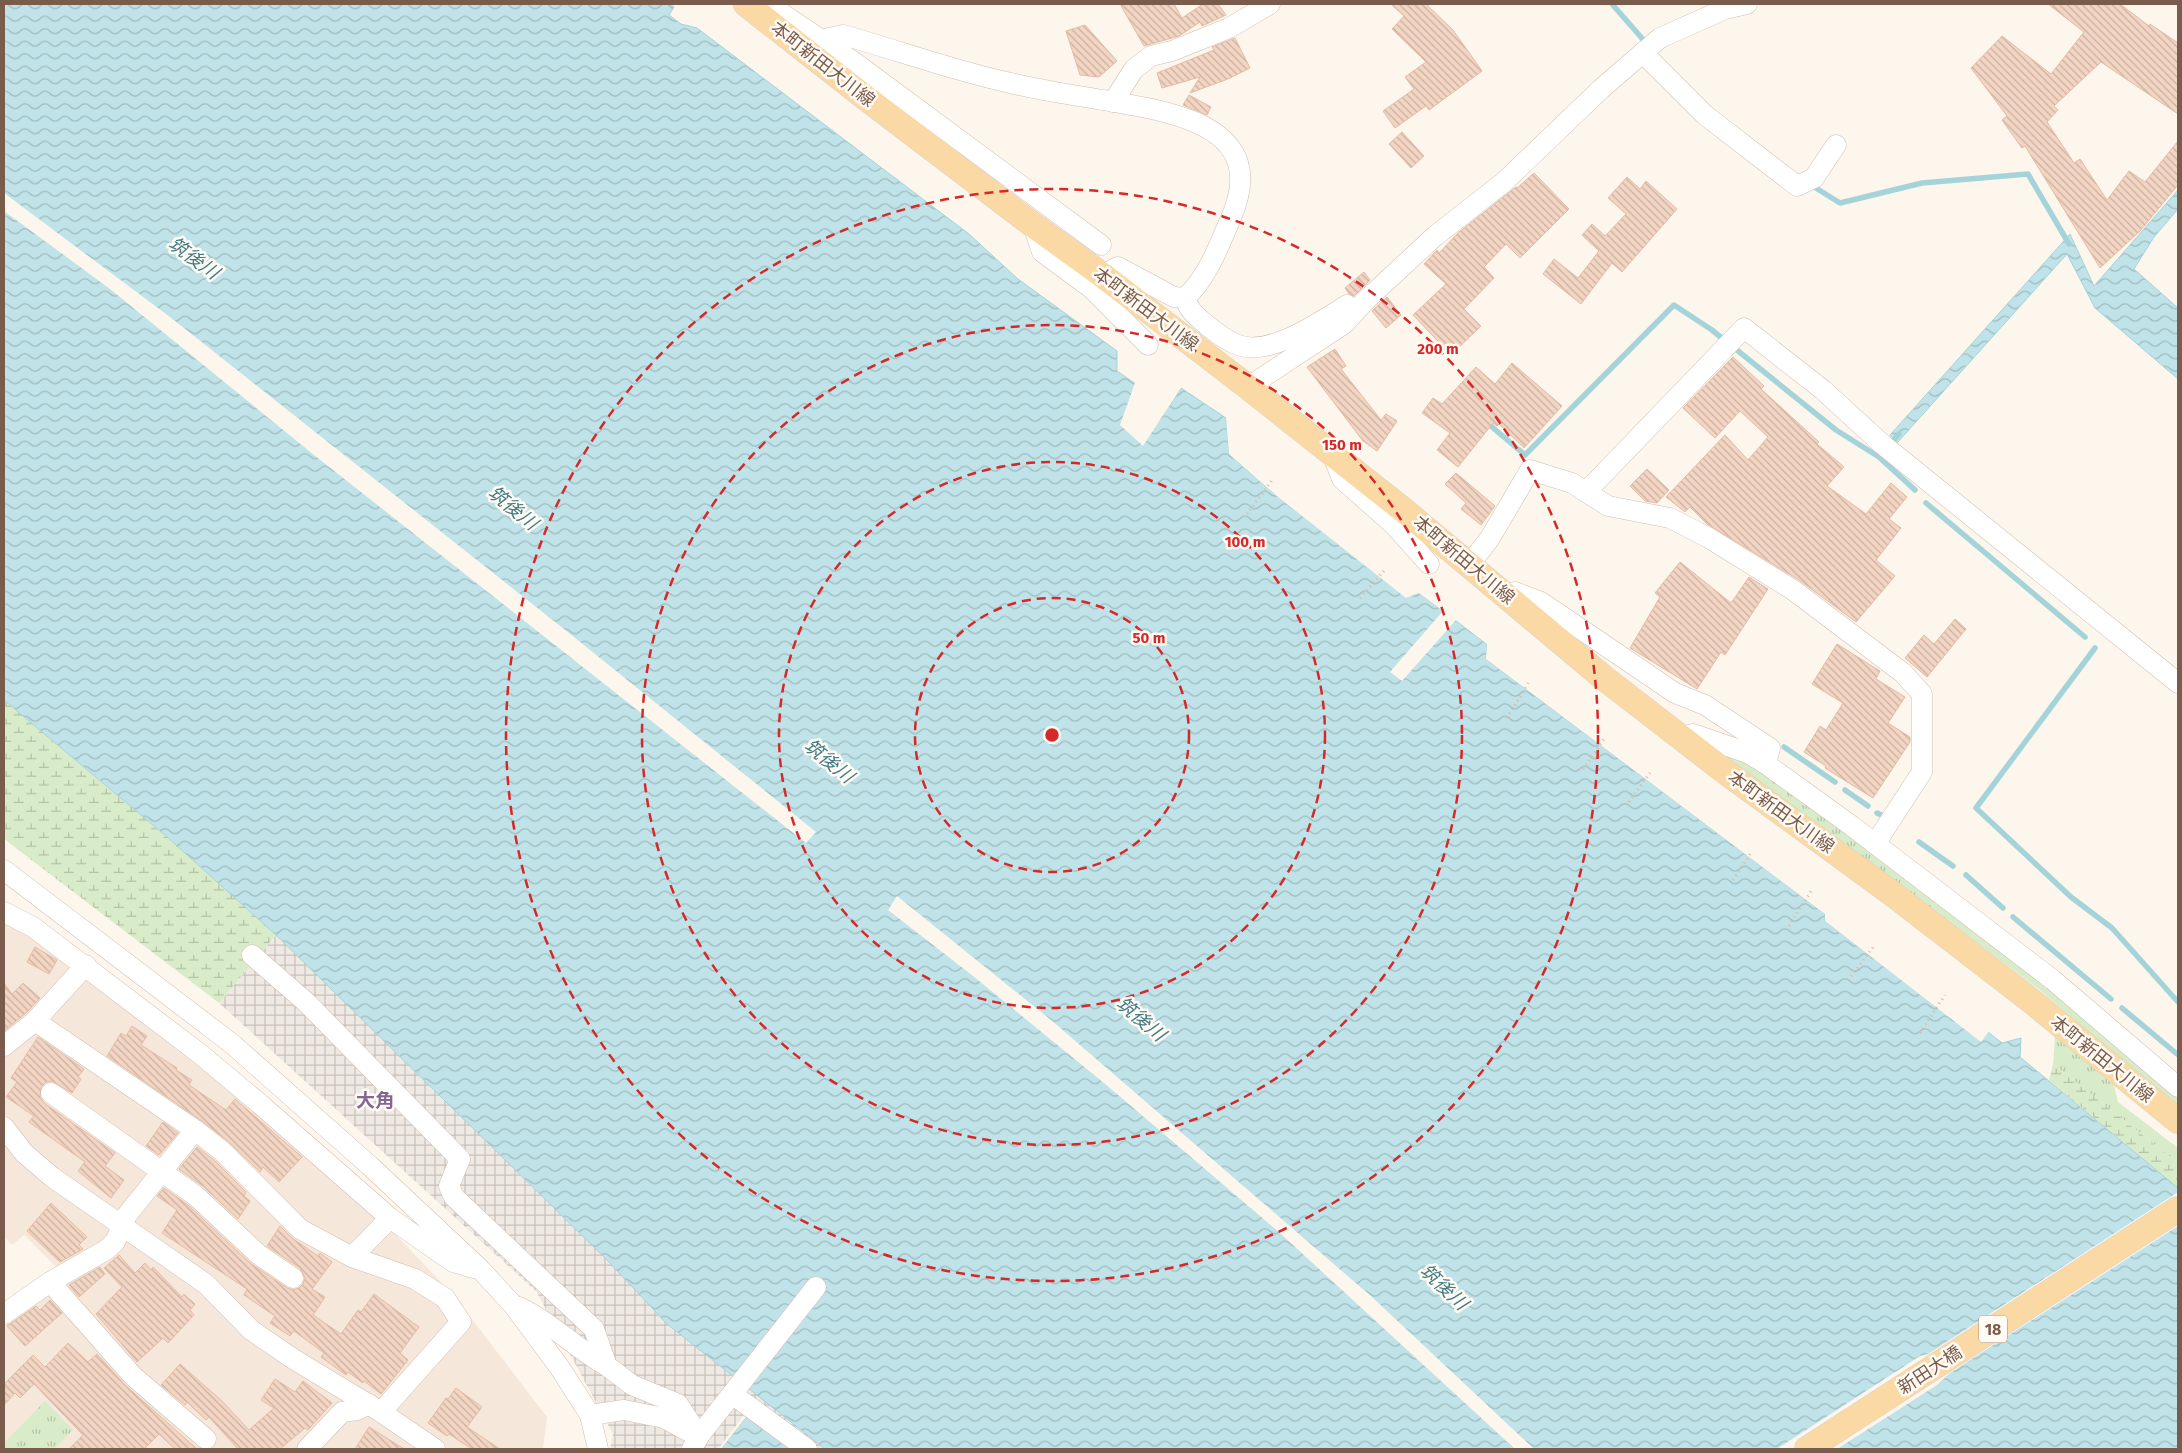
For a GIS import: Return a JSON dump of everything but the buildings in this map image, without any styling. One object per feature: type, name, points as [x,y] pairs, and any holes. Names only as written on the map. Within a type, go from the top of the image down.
[{"type":"main road","name":"本町新田大川線","points":[[752,4],[812,44],[862,96],[1102,275],[1248,387],[1469,564],[1680,738],[1890,892],[2034,1002],[2178,1121]]},
{"type":"main road","name":"新田大橋","points":[[1807,1449],[2178,1209]]},
{"type":"street","points":[[1113,102],[1134,69],[1151,56],[1172,51],[1229,28],[1270,4]]},
{"type":"street","points":[[1248,387],[1344,324],[1435,236],[1504,182],[1601,89],[1660,38],[1725,9],[1746,4]]},
{"type":"street","points":[[812,44],[843,35],[1005,82],[1164,111],[1204,125],[1226,143],[1238,164],[1241,181],[1236,208],[1213,258],[1196,288],[1185,298],[1174,297],[1118,267],[1102,275]]},
{"type":"street","points":[[812,44],[854,62],[1102,245]]},
{"type":"street","points":[[1648,49],[1705,116],[1797,186],[1806,182],[1836,145]]},
{"type":"street","points":[[1033,225],[1042,252],[1091,288],[1148,345]]},
{"type":"street","points":[[1185,298],[1188,308],[1221,336],[1240,346],[1261,347],[1284,340],[1347,305],[1355,312]]},
{"type":"street","points":[[1586,492],[1744,328],[1823,390],[1882,444],[2178,683]]},
{"type":"street","points":[[1332,454],[1342,479],[1394,525],[1429,564]]},
{"type":"street","points":[[1469,564],[1490,538],[1530,470],[1572,483],[1608,506],[1670,518],[1765,572],[1903,673],[1922,694],[1922,772],[1874,844]]},
{"type":"street","points":[[1508,597],[1515,592],[1541,602],[1675,693],[1704,705],[1770,748],[1766,764]]},
{"type":"street","points":[[1680,738],[1693,734],[1748,753],[1766,764],[2053,980],[2178,1087]]},
{"type":"street","points":[[4,870],[231,1043],[369,1165],[480,1270],[514,1306],[560,1368],[590,1415],[598,1449]]},
{"type":"street","points":[[4,912],[33,927],[86,965],[260,1104],[390,1218],[453,1262],[480,1270]]},
{"type":"street","points":[[252,955],[307,1003],[460,1159],[449,1186],[454,1197],[594,1329],[608,1366]]},
{"type":"street","points":[[4,1046],[35,1020],[86,965]]},
{"type":"street","points":[[35,1020],[196,1130],[222,1151],[300,1228],[352,1257],[415,1279],[445,1298],[461,1322],[375,1408],[342,1412],[307,1449]]},
{"type":"street","points":[[51,1093],[162,1170],[196,1196],[258,1254],[292,1278]]},
{"type":"street","points":[[4,1127],[24,1154],[52,1177],[206,1284],[251,1330],[295,1360],[375,1408],[434,1449]]},
{"type":"street","points":[[4,1314],[50,1282],[106,1250],[115,1242],[127,1215],[196,1130]]},
{"type":"street","points":[[352,1257],[390,1218]]},
{"type":"street","points":[[50,1282],[133,1376],[206,1439]]},
{"type":"street","points":[[695,1443],[816,1287]]},
{"type":"street","points":[[514,1306],[537,1315],[585,1354],[608,1366],[632,1385],[678,1404],[695,1443]]},
{"type":"street","points":[[732,1394],[806,1449]]},
{"type":"street","points":[[590,1415],[624,1410],[664,1418],[695,1443]]},
{"type":"path","points":[[1247,514],[1274,479]]},
{"type":"path","points":[[1360,598],[1384,571]]},
{"type":"path","points":[[1508,718],[1530,680]]},
{"type":"path","points":[[1583,769],[1604,739]]},
{"type":"path","points":[[1629,802],[1650,773]]},
{"type":"path","points":[[1733,880],[1751,852]]},
{"type":"path","points":[[1789,926],[1811,892]]},
{"type":"path","points":[[1848,980],[1874,946]]},
{"type":"path","points":[[1920,1033],[1944,995]]},
{"type":"shaded area","points":[[4,902],[25,915],[229,1084],[377,1215],[455,1297],[547,1417],[543,1449],[443,1449],[271,1338],[54,1172],[22,1143],[4,1114]]},
{"type":"shaded area","points":[[276,935],[859,1449],[610,1449],[613,1434],[536,1291],[219,1003]]},
{"type":"shaded area","points":[[4,1143],[55,1191],[192,1282],[259,1348],[374,1416],[420,1449],[4,1449],[4,1318],[58,1269],[24,1235],[12,1245],[4,1237]]},
{"type":"green space","points":[[4,700],[166,836],[276,935],[219,1003],[4,839]]},
{"type":"green space","points":[[1702,743],[1759,768],[2045,983],[2178,1098],[2178,1108],[2041,991],[1890,877]]},
{"type":"green space","points":[[2055,1036],[2114,1085],[2118,1102],[2178,1148],[2178,1163],[2053,1064]]},
{"type":"green space","points":[[2053,1064],[2178,1163],[2178,1188],[2049,1080]]},
{"type":"green space","points":[[45,1401],[73,1430],[54,1449],[4,1449],[4,1443]]},
{"type":"water","name":"筑後川","points":[[4,4],[670,4],[674,7],[669,15],[681,24],[697,28],[969,234],[1018,279],[1117,351],[1117,371],[1169,407],[1181,388],[1226,418],[1229,454],[1278,497],[1406,597],[1419,593],[1487,644],[1486,659],[1825,914],[1825,921],[1981,1041],[1988,1032],[2002,1043],[2021,1038],[2020,1057],[2178,1188],[2178,1449],[825,1449],[667,1324],[608,1261],[276,935],[166,836],[4,700]]},
{"type":"water","points":[[2178,190],[2178,209],[2154,237],[2134,269],[2178,308],[2178,379],[2095,308],[2067,254],[1897,443],[1890,435],[2070,234],[2094,286]]},
{"type":"water","points":[[746,1417],[790,1449],[721,1449]]},
{"type":"pier","points":[[4,193],[170,317],[564,629],[816,832],[806,843],[314,455],[110,289],[4,211]]},
{"type":"pier","points":[[1136,380],[1168,403],[1179,387],[1182,386],[1143,446],[1120,425]]},
{"type":"pier","points":[[1228,416],[1231,452],[1279,495],[1406,595],[1421,590],[1488,642],[1488,657],[1827,912],[1828,919],[1980,1038],[1986,1030],[1990,1030],[1981,1042],[1825,921],[1825,914],[1486,659],[1487,644],[1456,620],[1402,681],[1390,672],[1443,611],[1419,593],[1406,598],[1278,497],[1229,454],[1226,418]]},
{"type":"pier","points":[[897,896],[1051,1020],[1372,1297],[1534,1449],[1515,1449],[1281,1234],[1110,1088],[973,976],[888,910]]},
{"type":"pier","points":[[2178,1192],[2178,1226],[1950,1373],[1937,1385],[1837,1449],[1777,1449],[1920,1356],[1928,1354]]},
{"type":"pier","points":[[744,1415],[792,1449],[746,1417],[721,1449],[718,1449]]},
{"type":"waterway","points":[[1612,4],[1647,44]]},
{"type":"waterway","points":[[1811,185],[1840,203],[1922,183],[2028,174],[2069,244]]},
{"type":"waterway","points":[[1485,421],[1525,455],[1674,305],[1712,330],[1836,430],[1879,457],[1899,434]]},
{"type":"waterway","points":[[1879,457],[1915,490]]},
{"type":"waterway","points":[[1926,503],[2085,637]]},
{"type":"waterway","points":[[2095,648],[1976,808],[2071,897],[2112,928],[2178,1002]]},
{"type":"waterway","points":[[1784,747],[1835,782]]},
{"type":"waterway","points":[[1845,790],[1868,806]]},
{"type":"waterway","points":[[1877,813],[1883,816]]},
{"type":"waterway","points":[[1919,842],[1953,866]]},
{"type":"waterway","points":[[1966,875],[2003,908]]},
{"type":"waterway","points":[[2013,917],[2111,999]]},
{"type":"waterway","points":[[2122,1008],[2177,1054]]},
{"type":"district","name":"大角","points":[[375,1100]]}]
